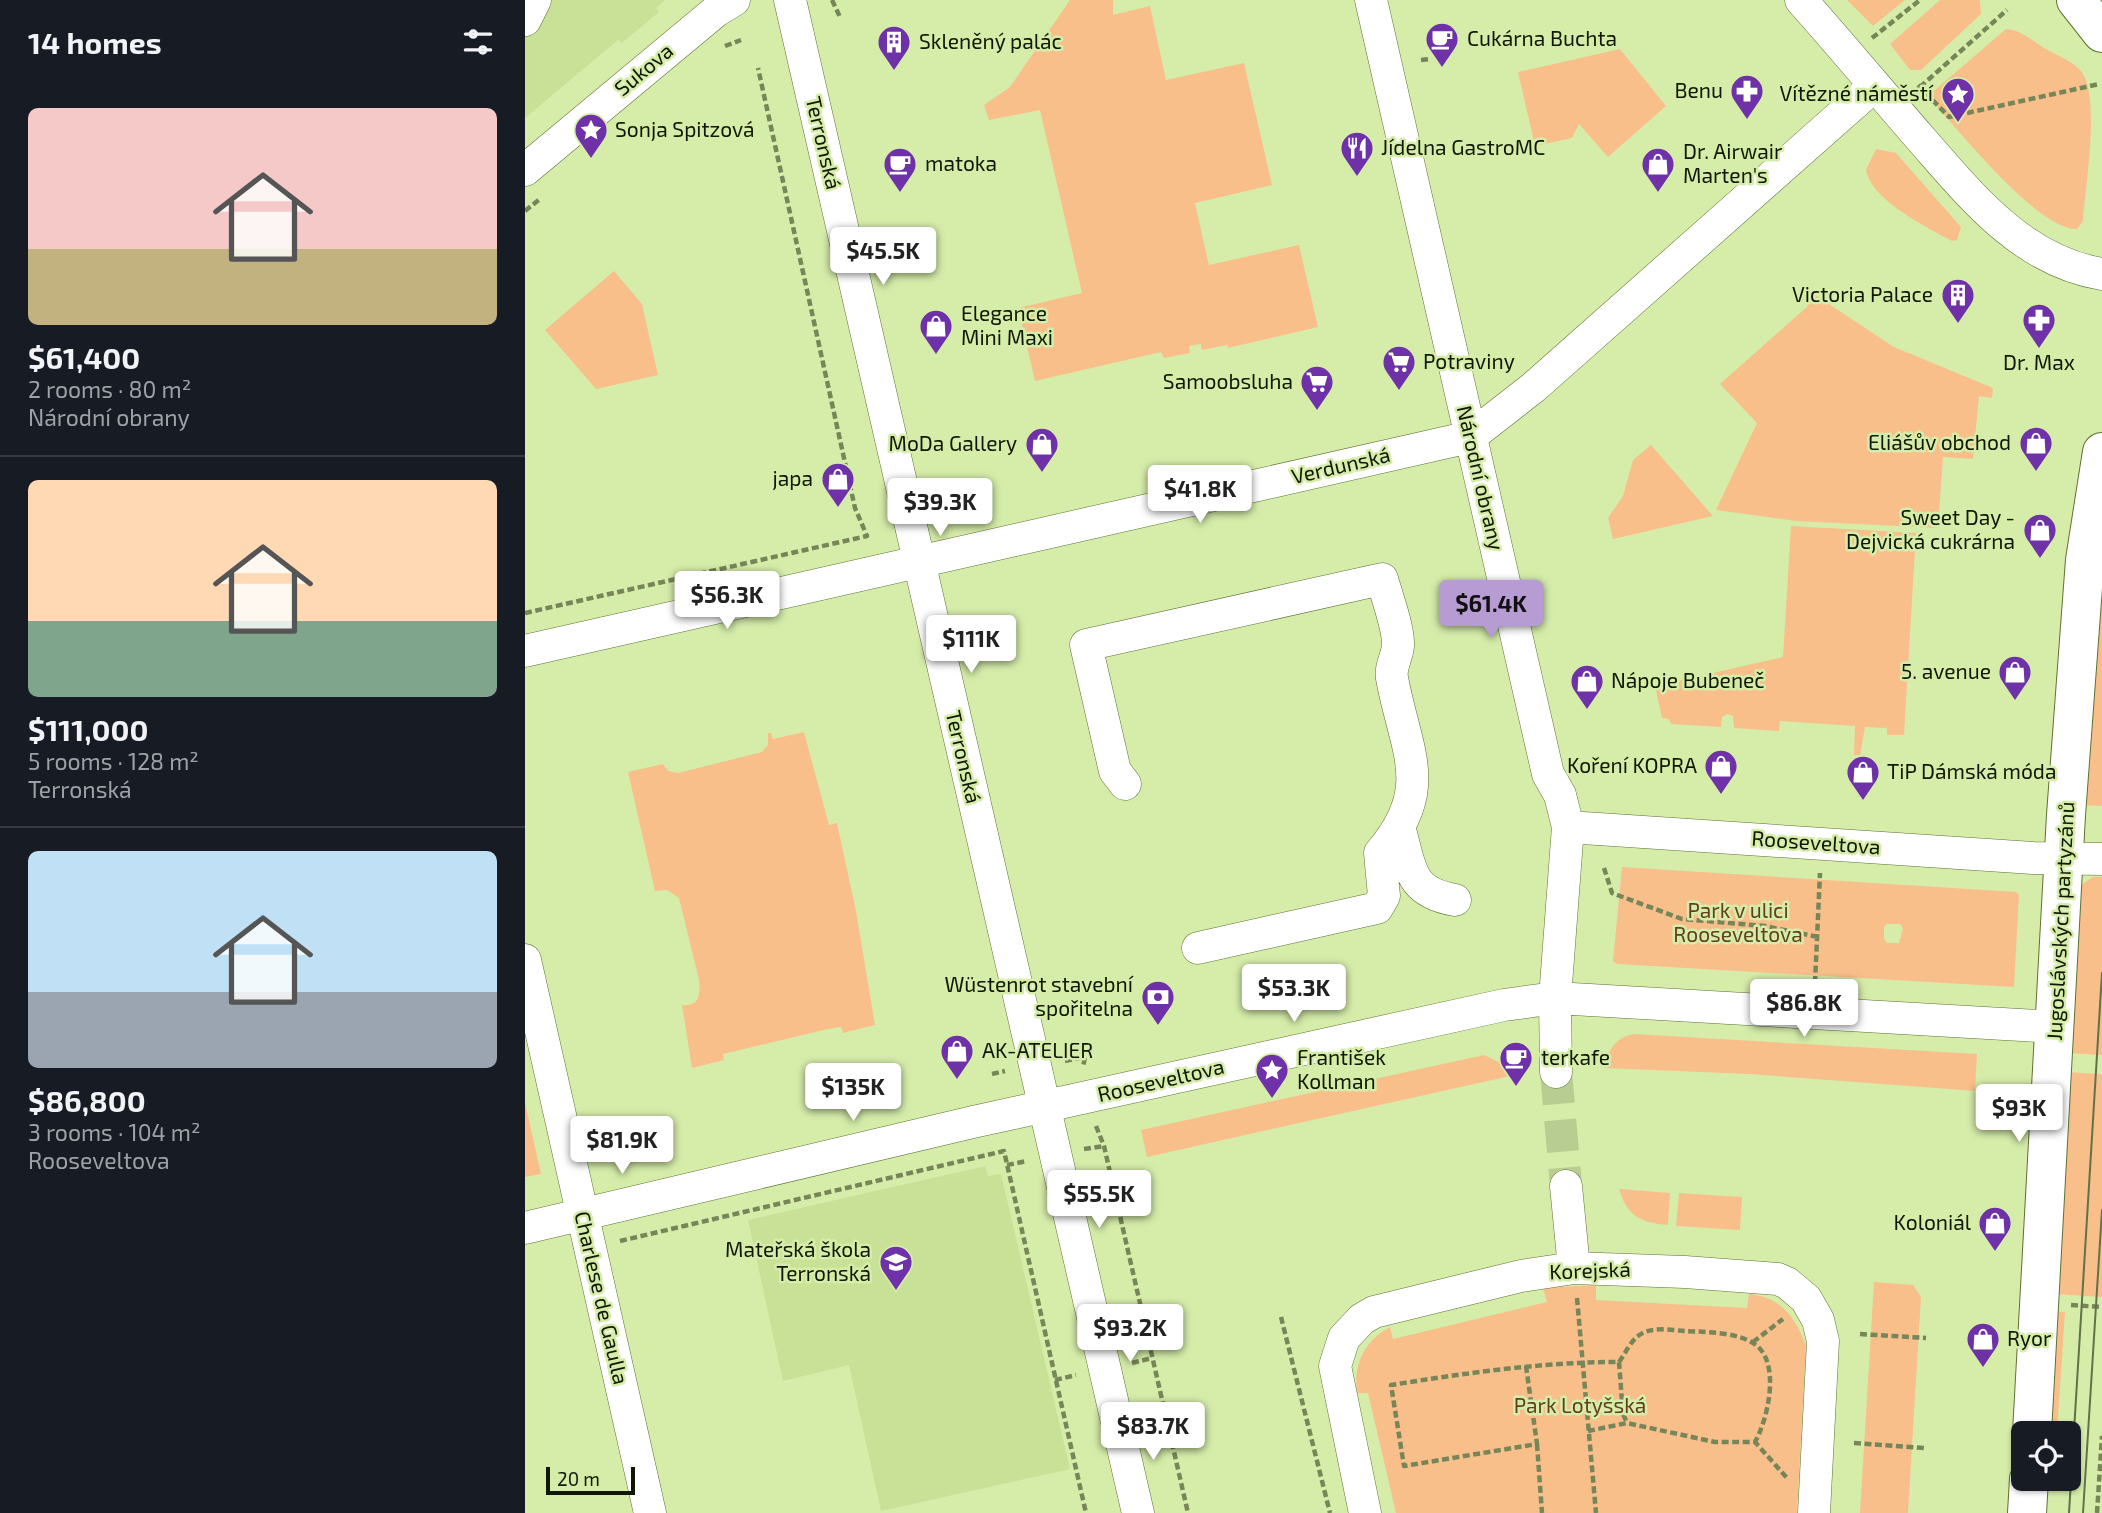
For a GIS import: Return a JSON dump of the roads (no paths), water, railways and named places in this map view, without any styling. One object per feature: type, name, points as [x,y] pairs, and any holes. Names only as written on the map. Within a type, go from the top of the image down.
[{"type":"main road","points":[[2076,0],[2102,33]]},
{"type":"main road","points":[[2087,0],[2102,6]]},
{"type":"main road","name":"Jugoslávských partyzánů","points":[[2033,1421],[2056,1027],[2063,857],[2085,560],[2102,452]]},
{"type":"main road","points":[[2027,1513],[2028,1491]]},
{"type":"street","points":[[525,20],[535,0]]},
{"type":"street","name":"Sukova","points":[[525,170],[716,11],[734,0]]},
{"type":"street","name":"Terronská","points":[[790,0],[1138,1513]]},
{"type":"street","name":"Národní obrany","points":[[1371,0],[1548,774],[1560,795],[1568,827],[1555,998],[1556,1072]]},
{"type":"street","points":[[1801,0],[1983,209],[2038,250],[2067,264],[2102,274]]},
{"type":"street","name":"Verdunská","points":[[525,651],[1470,438],[1534,387],[1874,86]]},
{"type":"street","points":[[1125,784],[1115,771],[1086,645],[1382,579],[1398,645],[1391,674],[1413,762],[1410,802],[1400,830],[1380,853],[1384,896],[1377,908],[1198,948]]},
{"type":"street","name":"Rooseveltova","points":[[1568,827],[2102,859]]},
{"type":"street","points":[[1400,830],[1413,878],[1433,896],[1455,900]]},
{"type":"street","name":"Charlese de Gaulla","points":[[525,960],[650,1513]]},
{"type":"street","name":"Rooseveltova","points":[[525,1228],[1086,1097],[1504,1005],[1555,998],[2056,1027]]},
{"type":"street","points":[[1566,1186],[1574,1268]]},
{"type":"street","name":"Korejská","points":[[1365,1513],[1336,1381],[1338,1352],[1352,1328],[1374,1312],[1521,1276],[1574,1268],[1647,1269],[1778,1279],[1806,1299],[1818,1320],[1823,1341],[1814,1513]]},
{"type":"tunnel","points":[[1556,1072],[1566,1186]]},
{"type":"tram line","points":[[2069,1513],[2102,973]]},
{"type":"tram line","points":[[2083,1513],[2102,1210]]},
{"type":"place","name":"Cukárna Buchta","points":[[1442,69]]},
{"type":"place","name":"Skleněný palác","points":[[894,72]]},
{"type":"place","name":"Benu","points":[[1747,121]]},
{"type":"place","name":"Vítězné náměstí","points":[[1958,124]]},
{"type":"place","name":"Sonja Spitzová","points":[[591,160]]},
{"type":"place","name":"Jídelna GastroMC","points":[[1357,178]]},
{"type":"place","name":"matoka","points":[[900,194]]},
{"type":"place","name":"Dr. Airwair Marten's","points":[[1658,194]]},
{"type":"place","name":"Victoria Palace","points":[[1958,325]]},
{"type":"place","name":"Dr. Max","points":[[2039,350]]},
{"type":"place","name":"Elegance Mini Maxi","points":[[936,356]]},
{"type":"place","name":"Potraviny","points":[[1399,392]]},
{"type":"place","name":"Samoobsluha","points":[[1317,412]]},
{"type":"place","name":"Eliášův obchod","points":[[2036,473]]},
{"type":"place","name":"MoDa Gallery","points":[[1042,474]]},
{"type":"place","name":"japa","points":[[838,509]]},
{"type":"place","name":"Sweet Day - Dejvická cukrárna","points":[[2040,560]]},
{"type":"place","name":"5. avenue","points":[[2015,702]]},
{"type":"place","name":"Nápoje Bubeneč","points":[[1587,711]]},
{"type":"place","name":"Koření KOPRA","points":[[1721,796]]},
{"type":"place","name":"TiP Dámská móda","points":[[1863,802]]},
{"type":"place","name":"Wüstenrot stavební spořitelna","points":[[1158,1027]]},
{"type":"place","name":"AK-ATELIER","points":[[957,1081]]},
{"type":"place","name":"terkafe","points":[[1516,1088]]},
{"type":"place","name":"František Kollman","points":[[1272,1100]]},
{"type":"place","name":"Koloniál","points":[[1995,1253]]},
{"type":"place","name":"Mateřská škola Terronská","points":[[896,1292]]},
{"type":"place","name":"Ryor","points":[[1983,1369]]},
{"type":"park label","name":"Park v ulici Rooseveltova","points":[[1738,923]]},
{"type":"park label","name":"Park Lotyšská","points":[[1580,1406]]}]
